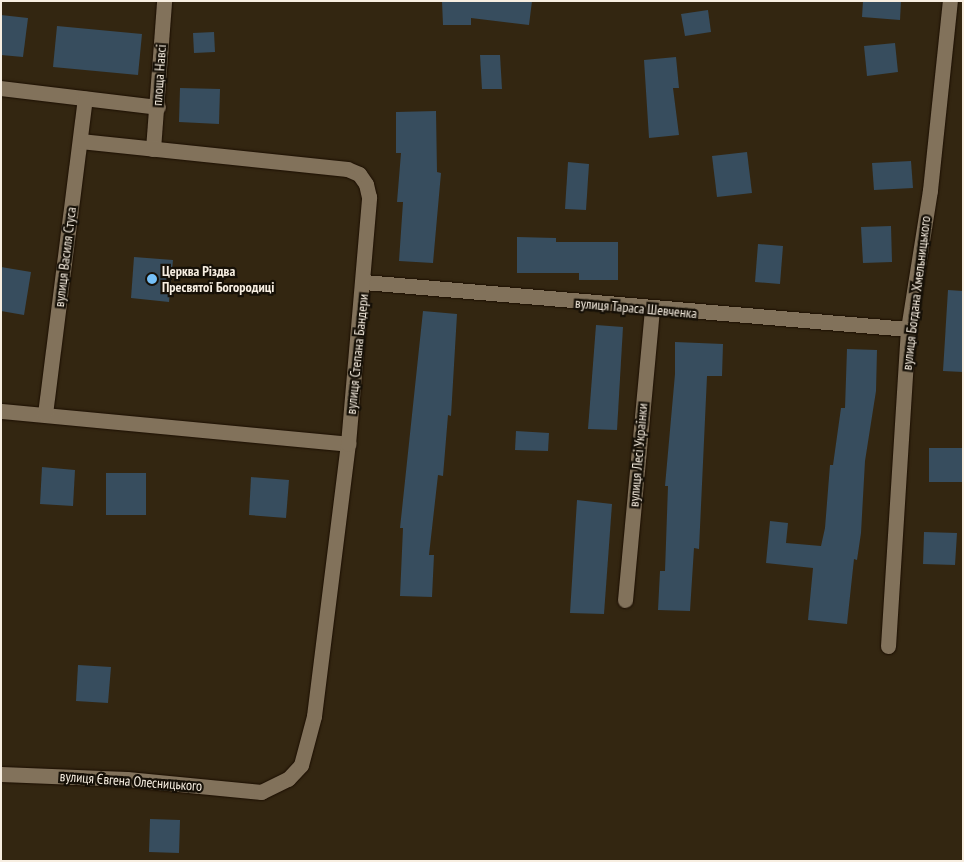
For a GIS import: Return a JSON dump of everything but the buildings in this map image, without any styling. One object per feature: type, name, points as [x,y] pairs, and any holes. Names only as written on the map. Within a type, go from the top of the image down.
[{"type":"street","name":"площа Навсі","points":[[153,149],[158,108],[164,1]]},
{"type":"street","name":"вулиця Богдана Хмельницького","points":[[888,646],[908,330],[930,190],[950,1]]},
{"type":"street","points":[[1,88],[158,108]]},
{"type":"street","name":"вулиця Василя Стуса","points":[[44,414],[85,99]]},
{"type":"street","name":"вулиця Степана Бандери","points":[[80,141],[346,169],[359,174],[366,184],[369,196],[364,282],[348,444],[307,749],[301,765],[288,779],[261,792]]},
{"type":"street","name":"вулиця Тараса Шевченка","points":[[364,282],[652,310],[908,330]]},
{"type":"street","name":"вулиця Лесі Українки","points":[[625,600],[652,310]]},
{"type":"street","points":[[1,411],[348,444]]},
{"type":"street","name":"вулиця Євгена Олесницького","points":[[1,774],[127,779],[261,792]]},
{"type":"place","name":"Церква Різдва Пресвятої Богородиці","points":[[152,279]]}]
